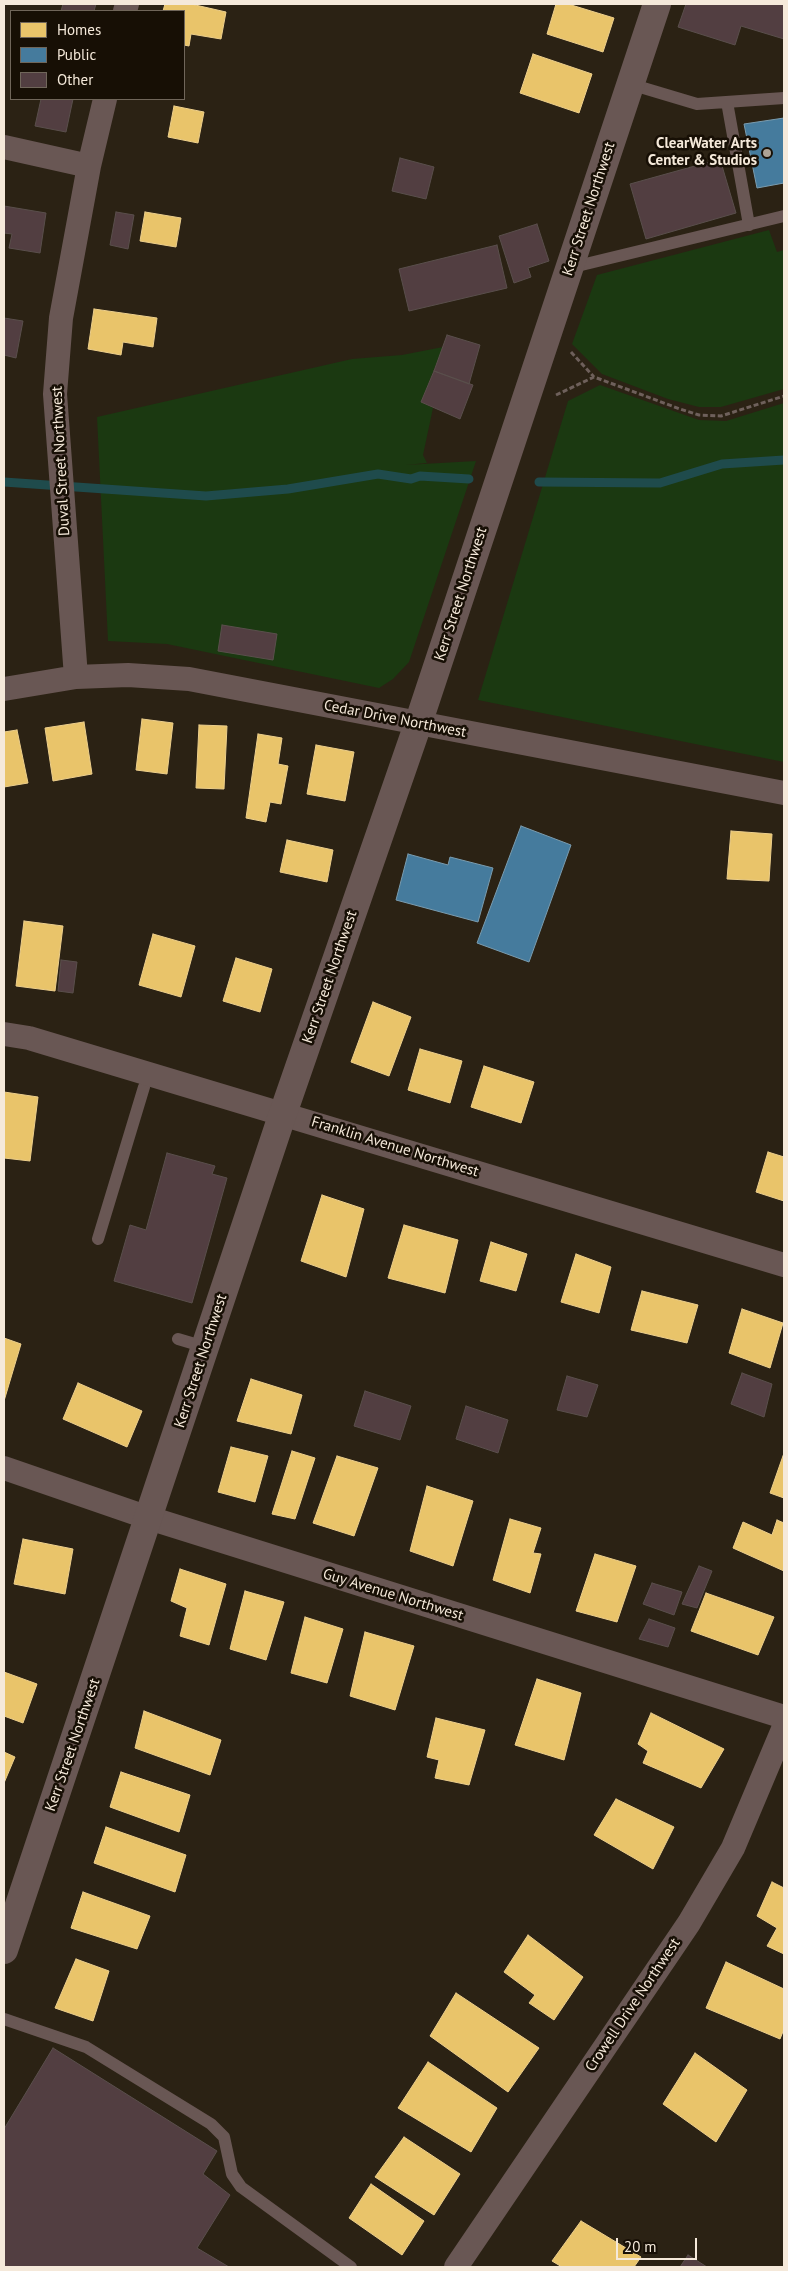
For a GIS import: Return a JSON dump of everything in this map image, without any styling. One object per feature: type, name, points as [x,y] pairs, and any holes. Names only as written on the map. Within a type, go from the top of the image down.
[{"type":"street","name":"Kerr Street Northwest","points":[[4,1950],[283,1114],[418,724],[657,4]]},
{"type":"street","name":"Duval Street Northwest","points":[[76,677],[66,521],[55,394],[61,318],[89,166],[105,100]]},
{"type":"street","points":[[4,147],[89,166]]},
{"type":"street","name":"Cedar Drive Northwest","points":[[4,689],[76,677],[128,675],[189,679],[784,793]]},
{"type":"street","name":"Franklin Avenue Northwest","points":[[4,1034],[29,1038],[784,1265]]},
{"type":"street","name":"Guy Avenue Northwest","points":[[4,1468],[149,1518],[784,1717]]},
{"type":"street","name":"Crowell Drive Northwest","points":[[456,2267],[688,1923],[733,1848],[784,1727]]},
{"type":"lane","points":[[630,84],[697,104],[784,98]]},
{"type":"lane","points":[[727,102],[749,224]]},
{"type":"lane","points":[[570,268],[784,216]]},
{"type":"lane","points":[[98,1240],[144,1086]]},
{"type":"lane","points":[[178,1339],[205,1347]]},
{"type":"lane","points":[[4,2019],[86,2047],[211,2124],[224,2137],[232,2174],[241,2187],[350,2267]]},
{"type":"path","points":[[568,349],[594,377],[699,415],[721,416],[784,396]]},
{"type":"path","points":[[551,398],[594,377]]},
{"type":"green space","points":[[769,230],[777,252],[784,250],[784,389],[721,407],[699,407],[668,399],[602,374],[572,344],[597,275]]},
{"type":"green space","points":[[443,347],[421,402],[433,408],[423,455],[427,463],[405,465],[476,461],[409,662],[393,679],[379,688],[167,644],[108,641],[97,417],[352,359],[402,355]]},
{"type":"green space","points":[[600,385],[699,420],[726,421],[784,403],[784,762],[478,700],[568,401]]},
{"type":"building: Homes","points":[[165,4],[191,4],[226,12],[221,39],[191,34],[189,46],[185,45],[185,10],[163,10]]},
{"type":"building: Homes","points":[[556,4],[568,4],[614,18],[603,52],[547,34]]},
{"type":"building: Homes","points":[[533,54],[592,74],[579,113],[520,93]]},
{"type":"building: Homes","points":[[174,106],[204,112],[198,143],[168,137]]},
{"type":"building: Homes","points":[[145,212],[181,218],[176,247],[140,241]]},
{"type":"building: Homes","points":[[94,309],[157,318],[153,347],[123,342],[121,355],[88,349]]},
{"type":"building: Homes","points":[[142,719],[173,723],[167,774],[136,770]]},
{"type":"building: Homes","points":[[84,722],[92,774],[53,781],[45,728]]},
{"type":"building: Homes","points":[[199,725],[227,726],[224,789],[196,788]]},
{"type":"building: Homes","points":[[17,730],[28,783],[4,787],[4,732]]},
{"type":"building: Homes","points":[[258,734],[282,738],[278,764],[288,766],[281,804],[270,802],[266,822],[246,818]]},
{"type":"building: Homes","points":[[316,745],[354,752],[345,801],[307,794]]},
{"type":"building: Homes","points":[[731,831],[772,834],[769,881],[727,879]]},
{"type":"building: Homes","points":[[287,840],[333,850],[327,882],[280,872]]},
{"type":"building: Homes","points":[[24,921],[63,926],[55,991],[16,986]]},
{"type":"building: Homes","points":[[153,934],[195,946],[181,997],[139,985]]},
{"type":"building: Homes","points":[[236,958],[272,969],[260,1012],[223,1001]]},
{"type":"building: Homes","points":[[373,1002],[411,1017],[389,1076],[351,1062]]},
{"type":"building: Homes","points":[[420,1049],[462,1061],[450,1103],[408,1090]]},
{"type":"building: Homes","points":[[484,1066],[534,1082],[521,1123],[471,1107]]},
{"type":"building: Homes","points":[[4,1092],[38,1097],[30,1161],[4,1158]]},
{"type":"building: Homes","points":[[768,1152],[784,1157],[784,1201],[756,1192]]},
{"type":"building: Homes","points":[[322,1195],[364,1209],[346,1277],[301,1261]]},
{"type":"building: Homes","points":[[404,1225],[458,1240],[445,1293],[388,1278]]},
{"type":"building: Homes","points":[[491,1242],[527,1254],[516,1291],[480,1281]]},
{"type":"building: Homes","points":[[576,1254],[611,1267],[599,1313],[561,1302]]},
{"type":"building: Homes","points":[[642,1291],[698,1305],[687,1343],[631,1330]]},
{"type":"building: Homes","points":[[742,1309],[783,1323],[770,1368],[729,1353]]},
{"type":"building: Homes","points":[[4,1338],[21,1344],[4,1401]]},
{"type":"building: Homes","points":[[251,1379],[302,1395],[291,1434],[237,1421]]},
{"type":"building: Homes","points":[[78,1383],[142,1411],[127,1447],[63,1419]]},
{"type":"building: Homes","points":[[231,1447],[268,1456],[255,1502],[218,1492]]},
{"type":"building: Homes","points":[[292,1451],[315,1458],[295,1519],[272,1514]]},
{"type":"building: Homes","points":[[784,1453],[784,1498],[770,1493]]},
{"type":"building: Homes","points":[[337,1456],[378,1468],[354,1536],[313,1523]]},
{"type":"building: Homes","points":[[427,1486],[473,1501],[453,1566],[410,1551]]},
{"type":"building: Homes","points":[[510,1519],[541,1528],[533,1553],[541,1554],[530,1593],[493,1580]]},
{"type":"building: Homes","points":[[777,1520],[784,1523],[784,1571],[733,1548],[743,1522],[772,1535]]},
{"type":"building: Homes","points":[[23,1539],[73,1549],[65,1594],[14,1584]]},
{"type":"building: Homes","points":[[595,1554],[636,1566],[617,1622],[576,1611]]},
{"type":"building: Homes","points":[[180,1569],[226,1584],[209,1645],[180,1636],[187,1608],[171,1601]]},
{"type":"building: Homes","points":[[245,1591],[284,1602],[266,1660],[230,1649]]},
{"type":"building: Homes","points":[[706,1593],[774,1617],[758,1655],[691,1631]]},
{"type":"building: Homes","points":[[305,1617],[343,1629],[327,1683],[291,1673]]},
{"type":"building: Homes","points":[[365,1632],[414,1646],[395,1710],[350,1696]]},
{"type":"building: Homes","points":[[4,1672],[37,1684],[23,1723],[4,1716]]},
{"type":"building: Homes","points":[[537,1679],[581,1693],[564,1760],[515,1745]]},
{"type":"building: Homes","points":[[144,1711],[221,1740],[210,1775],[135,1748]]},
{"type":"building: Homes","points":[[651,1713],[724,1749],[701,1788],[643,1763],[648,1751],[638,1744]]},
{"type":"building: Homes","points":[[436,1718],[485,1730],[469,1785],[435,1778],[439,1760],[427,1757]]},
{"type":"building: Homes","points":[[4,1752],[15,1757],[4,1783]]},
{"type":"building: Homes","points":[[121,1772],[190,1795],[179,1832],[110,1807]]},
{"type":"building: Homes","points":[[616,1799],[674,1827],[653,1869],[594,1835]]},
{"type":"building: Homes","points":[[106,1827],[186,1855],[175,1892],[94,1863]]},
{"type":"building: Homes","points":[[772,1882],[784,1888],[784,1954],[767,1946],[777,1928],[757,1916]]},
{"type":"building: Homes","points":[[83,1892],[150,1916],[137,1949],[71,1928]]},
{"type":"building: Homes","points":[[528,1935],[583,1977],[554,2020],[529,2003],[535,1995],[504,1972]]},
{"type":"building: Homes","points":[[76,1959],[109,1971],[93,2021],[55,2008]]},
{"type":"building: Homes","points":[[726,1962],[784,1989],[784,2029],[780,2039],[706,2008]]},
{"type":"building: Homes","points":[[456,1993],[539,2048],[508,2092],[430,2036]]},
{"type":"building: Homes","points":[[695,2053],[747,2090],[716,2142],[663,2104]]},
{"type":"building: Homes","points":[[428,2062],[497,2108],[471,2152],[398,2108]]},
{"type":"building: Homes","points":[[404,2137],[460,2174],[434,2215],[375,2177]]},
{"type":"building: Homes","points":[[371,2184],[424,2221],[402,2255],[349,2218]]},
{"type":"building: Homes","points":[[581,2221],[641,2257],[634,2267],[562,2267],[552,2261]]},
{"type":"building: Public","name":"ClearWater Arts Center & Studios","points":[[784,118],[784,183],[757,188],[744,124]]},
{"type":"building: Public","points":[[521,826],[571,845],[529,962],[477,943]]},
{"type":"building: Public","points":[[408,854],[448,865],[450,857],[493,868],[478,922],[396,900]]},
{"type":"building: Other","points":[[63,4],[96,4],[94,10],[61,10]]},
{"type":"building: Other","points":[[686,4],[784,4],[784,39],[741,26],[735,45],[678,27]]},
{"type":"building: Other","points":[[41,100],[73,100],[66,132],[35,126]]},
{"type":"building: Other","points":[[400,158],[434,167],[426,199],[392,191]]},
{"type":"building: Other","points":[[720,159],[736,213],[646,239],[630,184]]},
{"type":"building: Other","points":[[4,206],[46,213],[40,253],[9,248],[12,234],[4,233]]},
{"type":"building: Other","points":[[116,212],[134,215],[128,249],[110,245]]},
{"type":"building: Other","points":[[537,224],[549,261],[528,268],[531,277],[514,283],[499,236]]},
{"type":"building: Other","points":[[497,245],[507,288],[409,311],[399,269]]},
{"type":"building: Other","points":[[4,318],[23,321],[16,358],[4,355]]},
{"type":"building: Other","points":[[447,335],[480,345],[469,384],[434,371]]},
{"type":"building: Other","points":[[434,371],[473,385],[460,419],[421,402]]},
{"type":"building: Other","points":[[222,625],[277,634],[273,660],[218,651]]},
{"type":"building: Other","points":[[61,960],[77,962],[73,993],[58,991]]},
{"type":"building: Other","points":[[167,1153],[215,1166],[212,1174],[227,1178],[192,1303],[114,1281],[130,1225],[146,1230]]},
{"type":"building: Other","points":[[742,1373],[772,1384],[764,1417],[731,1404]]},
{"type":"building: Other","points":[[567,1376],[598,1385],[587,1417],[557,1410]]},
{"type":"building: Other","points":[[365,1391],[411,1406],[400,1440],[354,1426]]},
{"type":"building: Other","points":[[466,1406],[508,1420],[498,1453],[456,1439]]},
{"type":"building: Other","points":[[699,1566],[712,1571],[697,1608],[682,1604]]},
{"type":"building: Other","points":[[652,1583],[682,1592],[674,1615],[643,1604]]},
{"type":"building: Other","points":[[649,1619],[675,1628],[668,1647],[639,1639]]},
{"type":"building: Other","points":[[53,2048],[217,2151],[203,2174],[230,2195],[197,2248],[229,2267],[4,2267],[4,2129]]},
{"type":"building: Other","points":[[688,2255],[707,2267],[680,2267]]},
{"type":"waterway","points":[[539,482],[660,483],[722,464],[784,460]]},
{"type":"waterway","points":[[4,482],[206,496],[288,489],[378,474],[411,479],[420,476],[469,479]]},
{"type":"place","name":"ClearWater Arts Center & Studios","points":[[767,153]]}]
